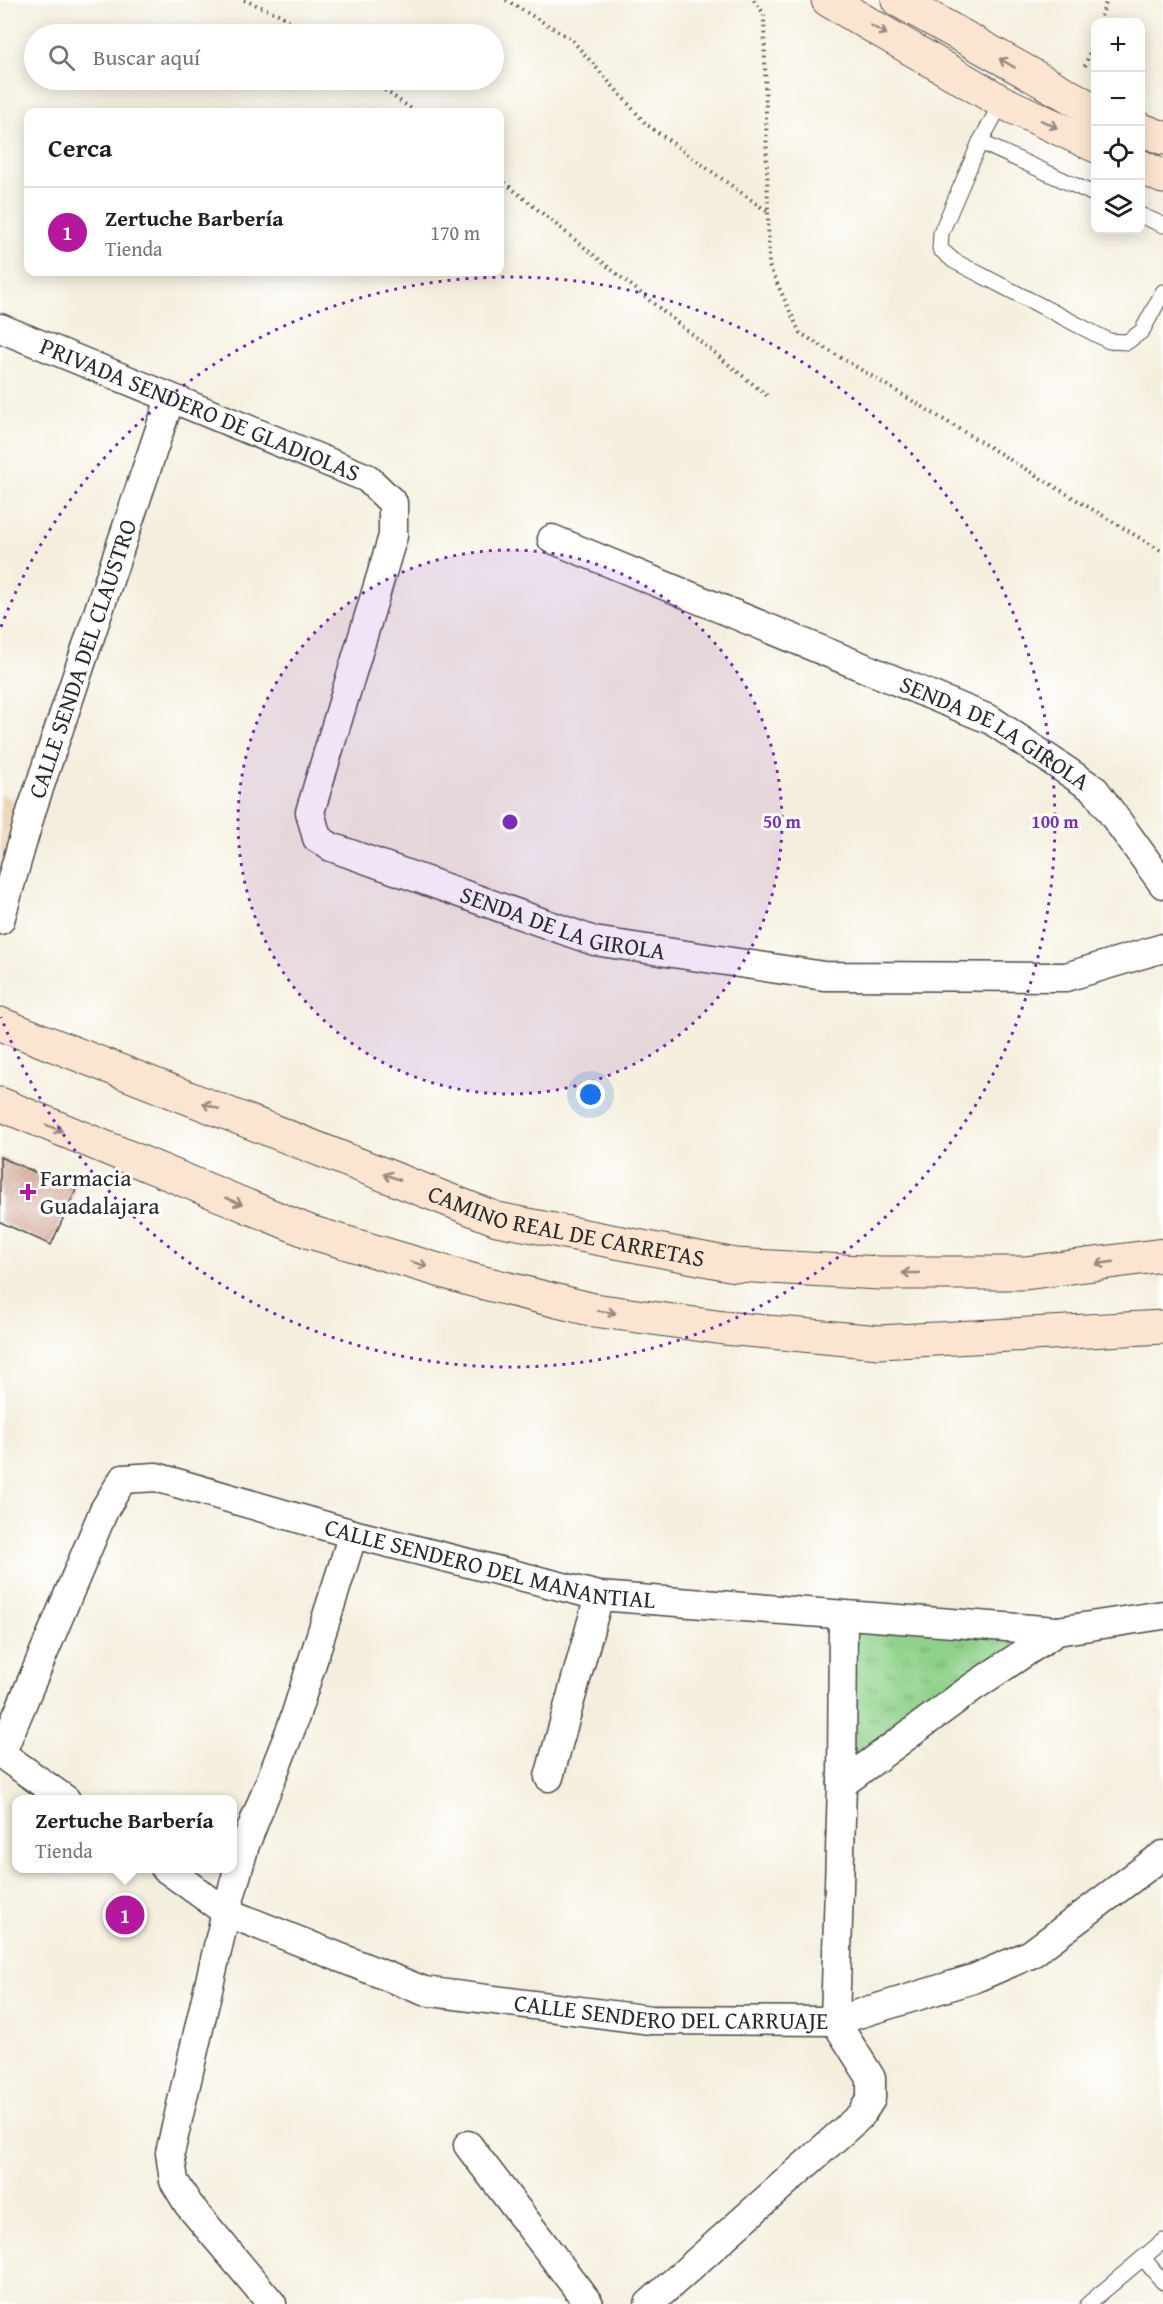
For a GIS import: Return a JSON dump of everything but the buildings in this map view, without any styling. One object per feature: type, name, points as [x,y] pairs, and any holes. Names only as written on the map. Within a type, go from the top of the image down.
[{"type":"street","points":[[828,0],[1002,102],[1091,144]]},
{"type":"street","points":[[898,0],[1091,109]]},
{"type":"street","points":[[1145,131],[1163,138]]},
{"type":"street","points":[[1145,168],[1163,177]]},
{"type":"street","name":"PRIVADA SENDERO DE GLADIOLAS","points":[[0,328],[367,478],[393,503]]},
{"type":"street","name":"CALLE SENDA DEL CLAUSTRO","points":[[0,920],[32,809],[170,399]]},
{"type":"street","name":"SENDA DE LA GIROLA","points":[[393,503],[393,536],[310,812],[317,838],[331,847],[594,941],[824,976],[1066,976],[1163,948]]},
{"type":"street","name":"SENDA DE LA GIROLA","points":[[552,539],[991,720],[1095,790],[1163,884]]},
{"type":"street","name":"CAMINO REAL DE CARRETAS","points":[[0,1024],[508,1221],[735,1264],[880,1273],[1026,1273],[1163,1255]]},
{"type":"street","points":[[0,1104],[310,1232],[471,1280],[594,1310],[724,1328],[879,1342],[1163,1327]]},
{"type":"street","name":"CALLE SENDERO DEL MANANTIAL","points":[[0,1754],[104,1510],[123,1479],[156,1477],[352,1534],[598,1596],[1057,1631],[1163,1615]]},
{"type":"street","points":[[272,2304],[188,2204],[174,2181],[170,2153],[226,1912],[245,1845],[292,1726],[352,1534]]},
{"type":"street","points":[[549,1777],[598,1596]]},
{"type":"street","points":[[649,2304],[860,2116],[871,2099],[871,2078],[835,2021],[842,1784],[843,1616]]},
{"type":"street","points":[[842,1784],[974,1687],[1057,1631]]},
{"type":"street","points":[[0,1754],[59,1795]]},
{"type":"street","name":"CALLE SENDERO DEL CARRUAJE","points":[[171,1873],[226,1912],[424,1991],[651,2020],[835,2021],[973,1979],[1031,1954],[1163,1855]]},
{"type":"street","points":[[468,2145],[589,2304]]},
{"type":"lane","points":[[1002,102],[980,142],[941,233],[940,249],[954,261],[1109,340],[1127,342],[1142,331],[1163,292]]},
{"type":"lane","points":[[980,142],[1091,193]]},
{"type":"lane","points":[[1145,217],[1163,225]]},
{"type":"lane","points":[[1088,2304],[1163,2241]]},
{"type":"lane","points":[[1143,2258],[1163,2282]]},
{"type":"path","points":[[244,0],[281,15],[294,24]]},
{"type":"path","points":[[506,0],[572,39],[646,124],[768,212]]},
{"type":"path","points":[[754,0],[764,14],[769,266],[800,333],[1163,552]]},
{"type":"path","points":[[1101,18],[1107,0]]},
{"type":"path","points":[[384,90],[410,108]]},
{"type":"path","points":[[504,182],[770,398]]},
{"type":"shaded area","points":[[0,794],[32,809],[0,920]]},
{"type":"green space","points":[[843,1616],[1057,1631],[842,1784]]},
{"type":"place","name":"Farmacia Guadalajara","points":[[28,1192]]},
{"type":"place","name":"Zertuche Barbería","points":[[125,1915]]}]
